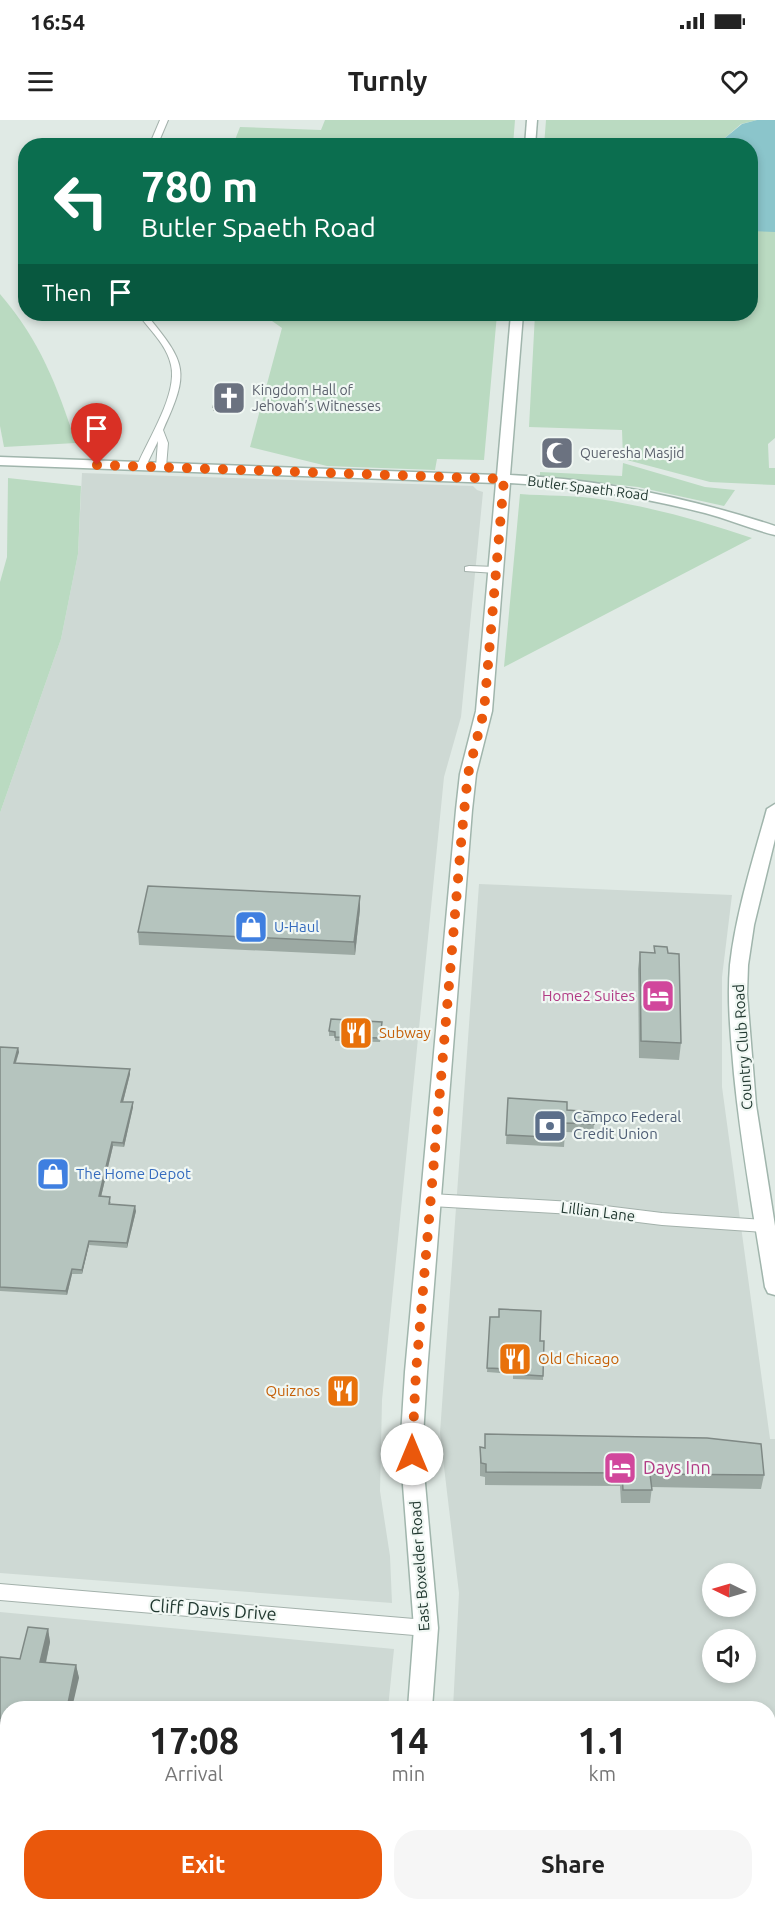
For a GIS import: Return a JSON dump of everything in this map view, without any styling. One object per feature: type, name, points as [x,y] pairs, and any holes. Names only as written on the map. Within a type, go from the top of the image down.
[{"type":"main road","points":[[531,138],[532,120]]},
{"type":"main road","name":"East Boxelder Road","points":[[421,1701],[426,1628],[412,1436],[464,810],[468,774],[484,711],[516,321]]},
{"type":"main road","name":"Butler Spaeth Road","points":[[0,461],[504,479],[604,488],[652,495],[728,514],[775,531]]},
{"type":"main road","name":"Country Club Road","points":[[775,809],[755,876],[744,927],[738,981],[740,1044],[748,1125],[775,1287]]},
{"type":"street","points":[[156,138],[164,120]]},
{"type":"street","points":[[142,466],[150,443],[159,432],[176,380],[176,366],[172,355],[147,321]]},
{"type":"street","points":[[159,432],[163,443],[161,467]]},
{"type":"street","points":[[469,569],[496,570]]},
{"type":"street","name":"Lillian Lane","points":[[431,1200],[573,1208],[662,1219],[765,1226]]},
{"type":"street","name":"Cliff Davis Drive","points":[[0,1592],[426,1628]]},
{"type":"shaded area","points":[[82,473],[473,486],[483,492],[461,717],[444,777],[382,1400],[380,1491],[390,1556],[392,1603],[0,1573],[0,813],[61,639],[78,554]]},
{"type":"shaded area","points":[[479,884],[732,895],[722,977],[722,1087],[770,1439],[775,1439],[775,1701],[453,1701],[459,1593],[440,1433]]},
{"type":"shaded area","points":[[0,1612],[394,1649],[389,1701],[0,1701]]},
{"type":"green space","points":[[325,120],[515,120],[514,138],[236,138],[240,127],[321,130]]},
{"type":"green space","points":[[546,120],[757,120],[741,124],[725,138],[545,138]]},
{"type":"green space","points":[[758,231],[775,232],[775,438],[768,444],[769,468],[775,468],[775,485],[710,482],[623,459],[622,430],[529,427],[535,321],[758,321]]},
{"type":"green space","points":[[0,294],[26,329],[46,364],[76,443],[4,447],[0,426]]},
{"type":"green space","points":[[272,321],[496,321],[484,460],[437,459],[435,470],[327,466],[250,447],[282,328]]},
{"type":"green space","points":[[623,463],[705,487],[735,490],[724,506],[638,487],[540,476],[540,472],[622,476]]},
{"type":"green space","points":[[8,478],[81,486],[78,554],[61,639],[0,813],[0,582],[7,557]]},
{"type":"green space","points":[[520,494],[579,497],[618,502],[676,515],[752,538],[504,667]]},
{"type":"water","points":[[757,120],[775,120],[775,232],[758,231],[758,138],[725,138],[742,124]]},
{"type":"building","name":"Kingdom Hall of Jehovah’s Witnesses","points":[[219,387],[242,388],[237,408],[213,407]]},
{"type":"building","points":[[545,445],[558,446],[557,458],[545,457]]},
{"type":"building","name":"U-Haul","points":[[148,886],[360,896],[354,942],[138,932]]},
{"type":"building","name":"Home2 Suites","points":[[654,946],[667,947],[668,953],[679,954],[681,1043],[641,1041],[640,952],[655,953]]},
{"type":"building","name":"Subway","points":[[331,1019],[382,1022],[380,1038],[335,1037],[335,1032],[329,1031]]},
{"type":"building","name":"The Home Depot","points":[[0,1047],[18,1048],[14,1063],[130,1069],[121,1102],[133,1102],[123,1143],[112,1142],[99,1196],[110,1197],[109,1204],[135,1206],[127,1243],[89,1241],[82,1270],[72,1269],[66,1291],[0,1287]]},
{"type":"building","name":"Campco Federal Credit Union","points":[[508,1098],[567,1102],[567,1110],[594,1112],[594,1124],[565,1123],[565,1138],[506,1135]]},
{"type":"building","name":"Old Chicago","points":[[499,1309],[541,1311],[540,1341],[544,1341],[543,1376],[513,1374],[513,1369],[487,1368],[490,1317],[499,1317]]},
{"type":"building","name":"Days Inn","points":[[485,1434],[707,1438],[761,1444],[764,1475],[650,1474],[652,1490],[623,1490],[622,1473],[486,1472],[486,1464],[481,1463],[480,1447],[485,1448]]},
{"type":"building","points":[[28,1627],[48,1629],[40,1662],[76,1665],[68,1701],[0,1701],[0,1657],[20,1659]]},
{"type":"place","name":"Kingdom Hall of Jehovah’s Witnesses","points":[[229,398]]},
{"type":"place","name":"Queresha Masjid","points":[[557,453]]},
{"type":"place","name":"U-Haul","points":[[251,927]]},
{"type":"place","name":"Home2 Suites","points":[[658,996]]},
{"type":"place","name":"Subway","points":[[356,1033]]},
{"type":"place","name":"Campco Federal Credit Union","points":[[550,1126]]},
{"type":"place","name":"The Home Depot","points":[[53,1174]]},
{"type":"place","name":"Old Chicago","points":[[515,1359]]},
{"type":"place","name":"Quiznos","points":[[343,1391]]},
{"type":"place","name":"Days Inn","points":[[620,1468]]},
{"type":"route","points":[[97,465],[504,479],[484,711],[468,774],[462,832],[416,1372],[412,1454]]}]
